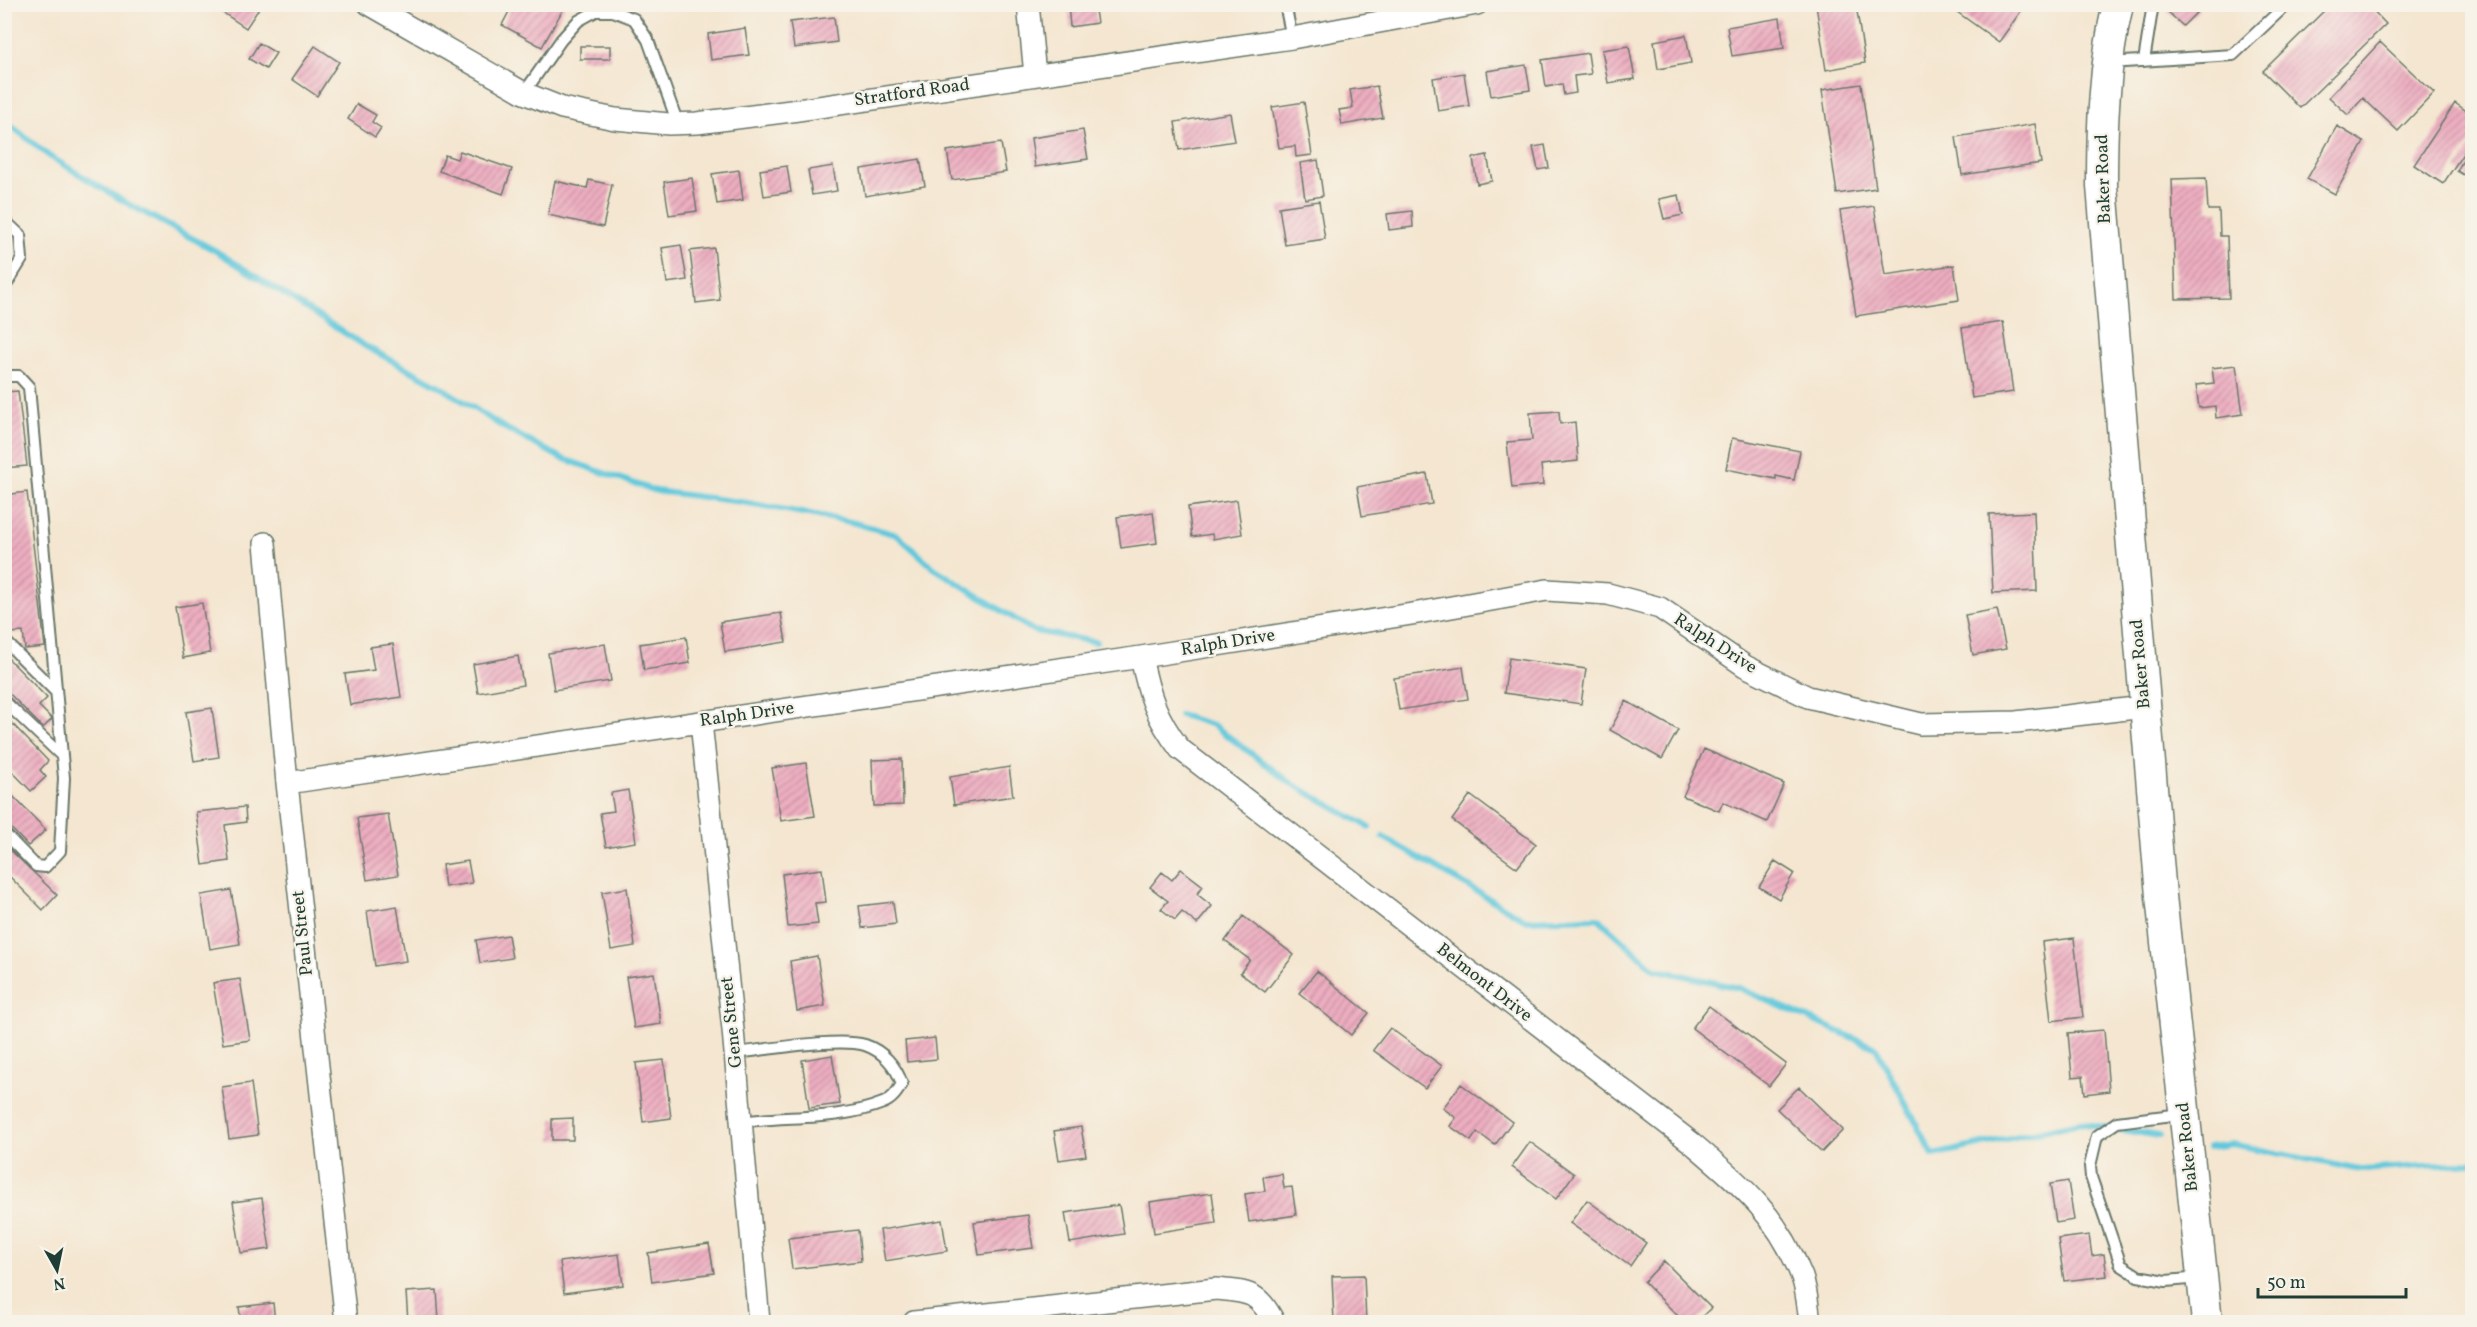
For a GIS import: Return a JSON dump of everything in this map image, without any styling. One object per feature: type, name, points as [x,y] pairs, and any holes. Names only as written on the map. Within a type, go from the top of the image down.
[{"type":"street","name":"Stratford Road","points":[[369,4],[524,93],[562,108],[615,119],[678,124],[791,111],[1292,38],[1477,4]]},
{"type":"street","points":[[1028,4],[1035,75]]},
{"type":"street","name":"Baker Road","points":[[2118,4],[2109,42],[2102,125],[2102,186],[2161,896],[2207,1323]]},
{"type":"street","name":"Paul Street","points":[[265,543],[286,783],[346,1323]]},
{"type":"street","name":"Ralph Drive","points":[[286,783],[1141,657],[1418,613],[1546,590],[1608,594],[1660,608],[1745,666],[1808,697],[1921,724],[2016,722],[2144,707]]},
{"type":"street","name":"Belmont Drive","points":[[1141,657],[1152,704],[1164,728],[1180,749],[1692,1143],[1747,1190],[1782,1235],[1803,1279],[1810,1323]]},
{"type":"street","name":"Gene Street","points":[[701,722],[735,1053],[759,1323]]},
{"type":"street","points":[[914,1323],[1216,1289],[1241,1292],[1261,1299],[1274,1323]]},
{"type":"lane","points":[[1285,4],[1292,38]]},
{"type":"lane","points":[[2144,61],[2153,4]]},
{"type":"lane","points":[[2108,63],[2233,55],[2287,4]]},
{"type":"lane","points":[[524,93],[561,40],[578,21],[596,11],[613,11],[634,19],[648,40],[678,124]]},
{"type":"lane","points":[[4,220],[20,235],[22,259],[4,288]]},
{"type":"lane","points":[[4,376],[19,376],[29,387],[64,778],[60,851],[45,867],[36,866],[4,833]]},
{"type":"lane","points":[[4,640],[56,692]]},
{"type":"lane","points":[[4,701],[62,756]]},
{"type":"lane","points":[[735,1053],[813,1045],[865,1045],[885,1057],[897,1069],[902,1084],[896,1094],[885,1103],[822,1116],[741,1122]]},
{"type":"lane","points":[[2184,1114],[2117,1122],[2097,1136],[2090,1166],[2091,1177],[2121,1265],[2138,1276],[2166,1281],[2202,1278]]},
{"type":"building","points":[[219,4],[262,4],[246,28],[216,8]]},
{"type":"building","points":[[513,4],[528,6],[529,4],[566,4],[542,47],[502,25]]},
{"type":"building","points":[[1068,4],[1094,4],[1097,23],[1070,27]]},
{"type":"building","points":[[1946,4],[2026,4],[1999,42]]},
{"type":"building","points":[[2174,4],[2193,4],[2199,10],[2183,26],[2167,11]]},
{"type":"building","points":[[2331,4],[2367,4],[2386,24],[2300,108],[2263,71]]},
{"type":"building","points":[[1816,5],[1856,5],[1865,63],[1826,70]]},
{"type":"building","points":[[834,17],[837,42],[794,48],[790,22]]},
{"type":"building","points":[[1780,18],[1784,48],[1732,56],[1727,27]]},
{"type":"building","points":[[745,28],[749,55],[711,60],[708,34]]},
{"type":"building","points":[[1686,35],[1691,63],[1658,69],[1654,41]]},
{"type":"building","points":[[2380,42],[2434,93],[2398,131],[2363,98],[2348,115],[2329,97]]},
{"type":"building","points":[[259,43],[276,53],[266,69],[249,59]]},
{"type":"building","points":[[315,46],[339,62],[317,96],[292,79]]},
{"type":"building","points":[[580,46],[610,46],[610,59],[580,59]]},
{"type":"building","points":[[1629,46],[1635,79],[1608,83],[1602,50]]},
{"type":"building","points":[[1588,53],[1591,74],[1574,76],[1576,93],[1564,95],[1562,84],[1546,87],[1542,60]]},
{"type":"building","points":[[1526,65],[1530,90],[1491,96],[1487,71]]},
{"type":"building","points":[[1464,73],[1469,106],[1438,111],[1433,78]]},
{"type":"building","points":[[1861,84],[1876,188],[1837,194],[1822,90]]},
{"type":"building","points":[[1377,86],[1383,118],[1342,125],[1339,110],[1353,108],[1350,90]]},
{"type":"building","points":[[1304,102],[1312,155],[1296,157],[1295,146],[1279,148],[1272,107]]},
{"type":"building","points":[[2455,103],[2472,115],[2472,140],[2443,184],[2414,165]]},
{"type":"building","points":[[357,104],[376,115],[372,122],[381,128],[375,137],[348,119]]},
{"type":"building","points":[[1230,113],[1235,141],[1179,150],[1175,122]]},
{"type":"building","points":[[2035,124],[2041,163],[1962,175],[1956,137]]},
{"type":"building","points":[[2337,126],[2364,142],[2335,194],[2307,179]]},
{"type":"building","points":[[1083,130],[1088,159],[1035,167],[1031,138]]},
{"type":"building","points":[[1001,143],[1006,172],[952,180],[947,151]]},
{"type":"building","points":[[2472,144],[2472,180],[2457,171]]},
{"type":"building","points":[[1545,145],[1549,168],[1538,170],[1533,147]]},
{"type":"building","points":[[460,151],[512,169],[503,194],[439,171],[445,155],[457,159]]},
{"type":"building","points":[[1487,155],[1492,181],[1477,184],[1473,158]]},
{"type":"building","points":[[920,159],[925,186],[865,196],[861,169]]},
{"type":"building","points":[[1318,160],[1323,196],[1305,199],[1300,163]]},
{"type":"building","points":[[787,166],[791,192],[764,196],[760,170]]},
{"type":"building","points":[[833,166],[837,191],[812,195],[808,170]]},
{"type":"building","points":[[739,170],[743,200],[717,204],[712,174]]},
{"type":"building","points":[[692,178],[697,211],[669,215],[664,182]]},
{"type":"building","points":[[2206,178],[2208,210],[2219,210],[2220,236],[2227,236],[2229,298],[2176,299],[2172,179]]},
{"type":"building","points":[[589,180],[612,185],[603,227],[548,215],[555,181],[587,188]]},
{"type":"building","points":[[1679,195],[1683,215],[1664,219],[1659,199]]},
{"type":"building","points":[[1319,201],[1325,239],[1285,245],[1279,207]]},
{"type":"building","points":[[1874,206],[1885,275],[1954,265],[1959,300],[1856,316],[1840,211]]},
{"type":"building","points":[[1412,211],[1413,227],[1389,230],[1387,214]]},
{"type":"building","points":[[681,245],[687,280],[667,283],[662,248]]},
{"type":"building","points":[[714,248],[720,300],[696,303],[690,251]]},
{"type":"building","points":[[2003,322],[2013,392],[1972,398],[1962,328]]},
{"type":"building","points":[[2236,365],[2243,414],[2216,418],[2215,406],[2199,408],[2196,385],[2214,383],[2212,368]]},
{"type":"building","points":[[18,391],[27,466],[4,468],[4,392]]},
{"type":"building","points":[[1559,411],[1560,424],[1575,422],[1578,461],[1541,465],[1543,485],[1512,488],[1507,442],[1532,440],[1530,413]]},
{"type":"building","points":[[1732,438],[1800,451],[1794,480],[1776,476],[1776,479],[1726,469]]},
{"type":"building","points":[[1427,474],[1432,504],[1362,516],[1357,487]]},
{"type":"building","points":[[27,492],[45,647],[25,649],[23,632],[10,633],[4,587],[4,495]]},
{"type":"building","points":[[1237,500],[1242,534],[1213,539],[1212,534],[1192,537],[1188,507]]},
{"type":"building","points":[[1153,512],[1157,543],[1121,548],[1117,517]]},
{"type":"building","points":[[2034,512],[2037,591],[1993,593],[1989,514]]},
{"type":"building","points":[[202,603],[210,653],[183,658],[175,607]]},
{"type":"building","points":[[1997,609],[2006,649],[1973,655],[1965,615]]},
{"type":"building","points":[[781,613],[786,642],[725,652],[720,622]]},
{"type":"building","points":[[686,637],[690,663],[644,670],[640,644]]},
{"type":"building","points":[[393,644],[401,697],[350,705],[345,674],[374,670],[370,647]]},
{"type":"building","points":[[605,644],[611,681],[554,690],[548,653]]},
{"type":"building","points":[[4,654],[47,698],[39,706],[52,719],[43,728],[4,688]]},
{"type":"building","points":[[518,656],[523,685],[478,693],[473,664]]},
{"type":"building","points":[[1509,658],[1586,669],[1581,704],[1504,693]]},
{"type":"building","points":[[1463,667],[1468,699],[1399,710],[1394,678]]},
{"type":"building","points":[[1626,701],[1678,730],[1662,759],[1610,730]]},
{"type":"building","points":[[212,708],[219,757],[194,761],[186,712]]},
{"type":"building","points":[[4,715],[48,761],[40,770],[46,777],[31,791],[4,763]]},
{"type":"building","points":[[1704,749],[1784,784],[1767,822],[1723,802],[1719,811],[1683,796]]},
{"type":"building","points":[[902,759],[903,805],[874,806],[872,760]]},
{"type":"building","points":[[806,763],[815,816],[781,821],[772,768]]},
{"type":"building","points":[[1009,767],[1013,796],[954,805],[950,777]]},
{"type":"building","points":[[4,787],[46,830],[28,846],[4,821]]},
{"type":"building","points":[[628,790],[636,842],[606,847],[600,813],[614,811],[611,793]]},
{"type":"building","points":[[1470,795],[1536,844],[1517,868],[1452,820]]},
{"type":"building","points":[[245,807],[246,822],[225,825],[229,861],[203,865],[196,812]]},
{"type":"building","points":[[388,814],[398,875],[367,880],[357,818]]},
{"type":"building","points":[[4,844],[57,895],[43,910],[4,871]]},
{"type":"building","points":[[468,861],[472,883],[445,887],[442,865]]},
{"type":"building","points":[[1775,861],[1794,873],[1779,899],[1759,887]]},
{"type":"building","points":[[822,869],[826,902],[815,903],[818,924],[788,927],[782,874]]},
{"type":"building","points":[[1181,869],[1203,886],[1197,894],[1212,906],[1197,924],[1182,912],[1175,920],[1161,909],[1168,901],[1150,887],[1162,872],[1172,880]]},
{"type":"building","points":[[627,888],[635,946],[611,950],[602,892]]},
{"type":"building","points":[[231,890],[240,944],[210,949],[201,895]]},
{"type":"building","points":[[893,902],[896,924],[862,928],[859,906]]},
{"type":"building","points":[[397,906],[406,961],[375,966],[367,911]]},
{"type":"building","points":[[1243,916],[1294,955],[1265,992],[1240,973],[1250,960],[1225,941]]},
{"type":"building","points":[[508,935],[512,958],[480,963],[476,940]]},
{"type":"building","points":[[2074,938],[2083,1017],[2051,1021],[2042,942]]},
{"type":"building","points":[[817,956],[825,1006],[797,1011],[790,961]]},
{"type":"building","points":[[1317,971],[1369,1013],[1351,1035],[1299,993]]},
{"type":"building","points":[[654,973],[661,1024],[634,1028],[626,977]]},
{"type":"building","points":[[240,979],[250,1040],[223,1044],[213,983]]},
{"type":"building","points":[[1709,1006],[1786,1064],[1769,1086],[1692,1028]]},
{"type":"building","points":[[1390,1028],[1442,1066],[1425,1088],[1373,1050]]},
{"type":"building","points":[[2104,1030],[2109,1091],[2085,1094],[2083,1076],[2072,1077],[2068,1033]]},
{"type":"building","points":[[935,1038],[937,1059],[907,1062],[905,1041]]},
{"type":"building","points":[[832,1055],[840,1104],[809,1108],[802,1060]]},
{"type":"building","points":[[664,1060],[671,1118],[643,1122],[636,1063]]},
{"type":"building","points":[[251,1083],[258,1135],[229,1139],[222,1087]]},
{"type":"building","points":[[1461,1084],[1512,1122],[1495,1145],[1477,1132],[1471,1141],[1450,1126],[1456,1118],[1443,1108]]},
{"type":"building","points":[[1799,1087],[1843,1130],[1822,1152],[1777,1109]]},
{"type":"building","points":[[573,1118],[573,1140],[552,1140],[552,1119]]},
{"type":"building","points":[[1081,1127],[1086,1156],[1059,1160],[1054,1131]]},
{"type":"building","points":[[1530,1142],[1574,1174],[1556,1199],[1512,1167]]},
{"type":"building","points":[[1282,1174],[1284,1188],[1292,1187],[1296,1215],[1249,1222],[1245,1194],[1265,1191],[1263,1177]]},
{"type":"building","points":[[2068,1181],[2074,1220],[2056,1223],[2050,1184]]},
{"type":"building","points":[[1212,1193],[1216,1223],[1154,1233],[1150,1202]]},
{"type":"building","points":[[262,1198],[270,1249],[241,1253],[233,1202]]},
{"type":"building","points":[[1587,1200],[1646,1243],[1630,1266],[1570,1223]]},
{"type":"building","points":[[1119,1205],[1124,1234],[1070,1243],[1065,1213]]},
{"type":"building","points":[[1028,1215],[1033,1248],[979,1255],[974,1222]]},
{"type":"building","points":[[942,1220],[947,1251],[885,1261],[880,1230]]},
{"type":"building","points":[[858,1230],[861,1261],[792,1269],[788,1238]]},
{"type":"building","points":[[2089,1235],[2092,1256],[2104,1254],[2107,1276],[2064,1281],[2058,1239]]},
{"type":"building","points":[[709,1244],[714,1273],[652,1282],[648,1253]]},
{"type":"building","points":[[619,1254],[623,1285],[564,1293],[560,1262]]},
{"type":"building","points":[[1664,1261],[1711,1308],[1696,1322],[1684,1322],[1644,1282]]},
{"type":"building","points":[[1364,1275],[1366,1322],[1334,1322],[1332,1276]]},
{"type":"building","points":[[437,1290],[439,1322],[408,1322],[406,1292]]},
{"type":"building","points":[[273,1303],[275,1322],[241,1322],[239,1307]]},
{"type":"waterway","points":[[4,120],[49,156],[130,205],[216,251],[365,346],[441,387],[503,427],[561,458],[656,491],[748,503],[851,522],[897,535],[934,568],[1034,631],[1096,642]]},
{"type":"waterway","points":[[1180,715],[1213,725],[1291,783],[1369,827]]},
{"type":"waterway","points":[[1383,837],[1526,920],[1598,918],[1654,969],[1739,988],[1876,1048],[1933,1155],[2079,1123],[2159,1136]]},
{"type":"waterway","points":[[2209,1147],[2232,1144],[2361,1170],[2472,1163]]}]
